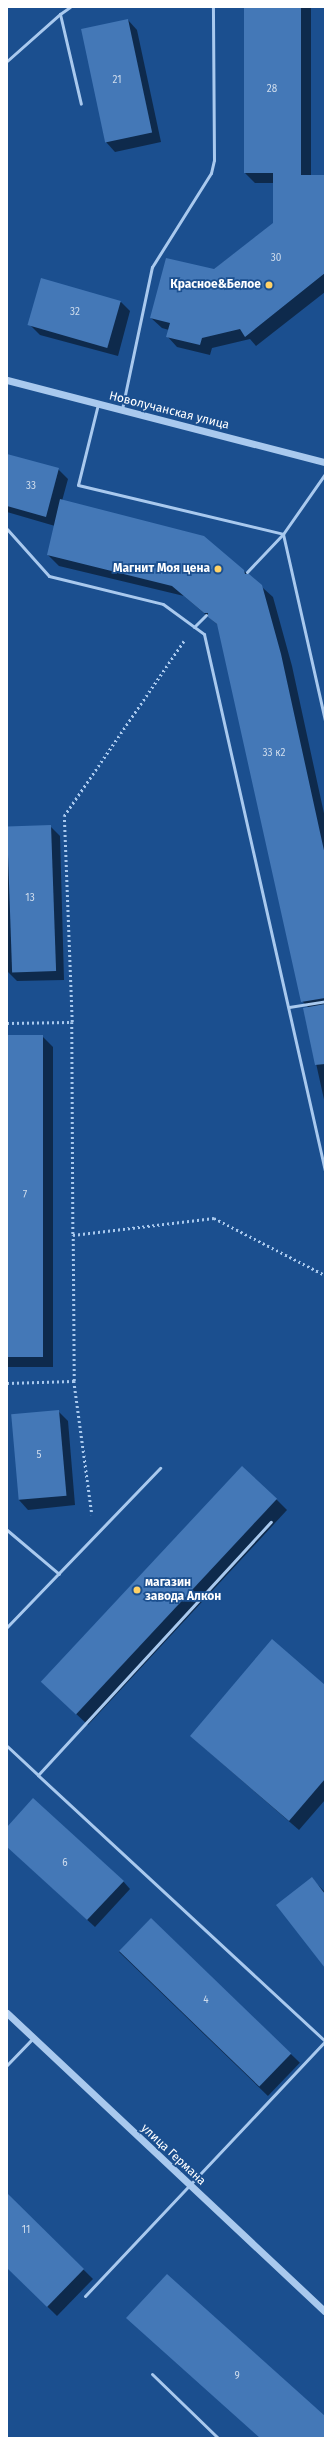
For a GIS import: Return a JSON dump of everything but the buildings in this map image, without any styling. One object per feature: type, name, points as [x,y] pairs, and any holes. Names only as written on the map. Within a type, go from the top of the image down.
[{"type":"street","name":"Новолучанская улица","points":[[7,380],[122,411],[325,462]]},
{"type":"street","name":"улица Германа","points":[[7,2013],[325,2312]]},
{"type":"lane","points":[[7,61],[70,7]]},
{"type":"lane","points":[[122,411],[152,267],[211,174],[214,160],[213,7]]},
{"type":"lane","points":[[60,14],[81,104]]},
{"type":"lane","points":[[98,404],[78,485],[283,534]]},
{"type":"lane","points":[[246,572],[283,534],[325,474]]},
{"type":"lane","points":[[7,529],[49,576],[163,604],[204,634],[325,1171]]},
{"type":"lane","points":[[283,534],[325,721]]},
{"type":"lane","points":[[194,627],[206,615]]},
{"type":"lane","points":[[289,1007],[325,1001]]},
{"type":"lane","points":[[7,1627],[160,1468]]},
{"type":"lane","points":[[38,1775],[271,1522]]},
{"type":"lane","points":[[7,1530],[58,1574]]},
{"type":"lane","points":[[7,1746],[325,2041],[84,2296]]},
{"type":"lane","points":[[7,2065],[33,2038]]},
{"type":"lane","points":[[152,2374],[218,2438]]},
{"type":"path","points":[[95,1536],[74,1381],[72,1022],[64,816],[194,627]]},
{"type":"path","points":[[7,1023],[72,1022]]},
{"type":"path","points":[[73,1235],[214,1218],[325,1276]]},
{"type":"path","points":[[7,1383],[74,1381]]},
{"type":"place","name":"Красное&Белое","points":[[269,285]]},
{"type":"place","name":"Магнит Моя цена","points":[[218,569]]},
{"type":"place","name":"магазин завода Алкон","points":[[137,1590]]}]
